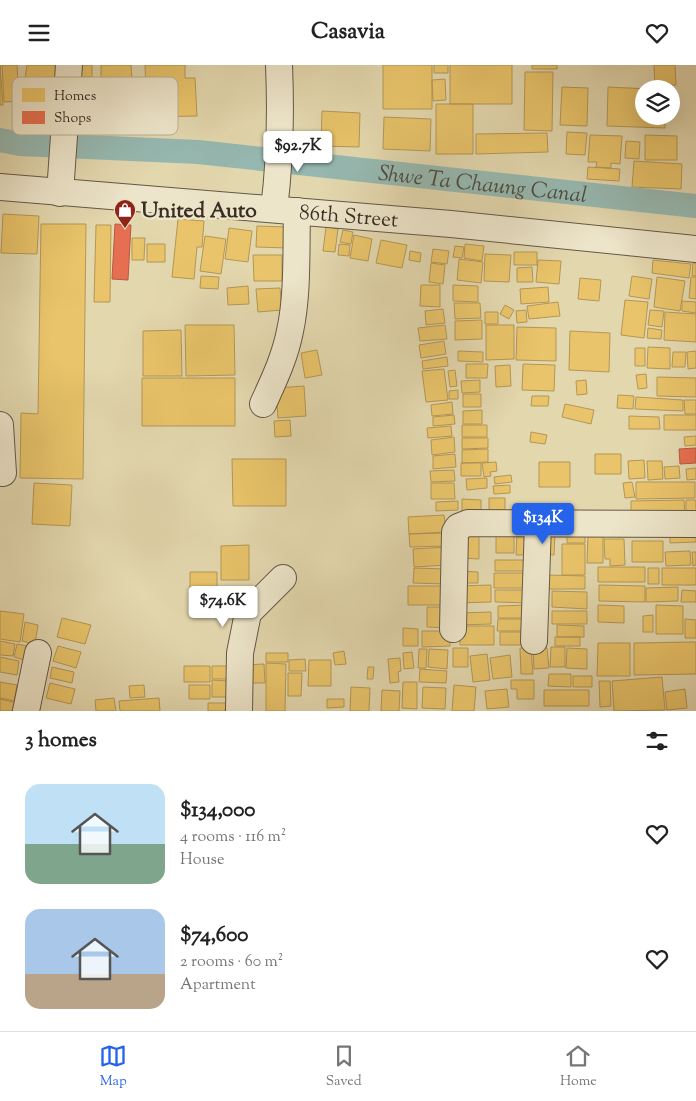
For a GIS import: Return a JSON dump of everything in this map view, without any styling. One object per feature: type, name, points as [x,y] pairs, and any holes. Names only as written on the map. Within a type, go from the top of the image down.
[{"type":"street","points":[[263,404],[282,361],[290,330],[295,288],[282,203],[279,154],[279,65]]},
{"type":"street","points":[[60,185],[64,135]]},
{"type":"street","name":"86th Street","points":[[2,192],[60,185],[282,203],[696,249]]},
{"type":"street","points":[[0,425],[3,473]]},
{"type":"street","points":[[453,629],[455,532],[458,527],[468,523],[696,524]]},
{"type":"street","points":[[534,641],[538,524]]},
{"type":"street","points":[[239,711],[240,653],[248,613],[283,577]]},
{"type":"street","points":[[26,711],[38,653]]},
{"type":"building: Homes","points":[[0,65],[3,105],[0,105]]},
{"type":"building: Homes","points":[[2,65],[17,65],[18,77],[12,77],[12,101],[4,102]]},
{"type":"building: Homes","points":[[27,65],[63,65],[62,77],[25,77]]},
{"type":"building: Homes","points":[[79,65],[92,65],[92,77],[79,77]]},
{"type":"building: Homes","points":[[101,65],[131,65],[132,77],[101,77]]},
{"type":"building: Homes","points":[[145,65],[185,65],[185,78],[195,78],[197,116],[178,116],[178,77],[145,77]]},
{"type":"building: Homes","points":[[383,65],[432,65],[432,109],[383,109]]},
{"type":"building: Homes","points":[[434,65],[448,65],[448,73],[434,73]]},
{"type":"building: Homes","points":[[450,65],[512,65],[512,104],[450,104]]},
{"type":"building: Homes","points":[[532,65],[557,65],[557,69],[532,69]]},
{"type":"building: Homes","points":[[654,65],[675,65],[676,80],[655,80]]},
{"type":"building: Homes","points":[[525,72],[553,72],[552,131],[524,130]]},
{"type":"building: Homes","points":[[445,79],[446,100],[433,101],[432,80]]},
{"type":"building: Homes","points":[[562,87],[588,88],[587,126],[560,125]]},
{"type":"building: Homes","points":[[608,87],[635,88],[635,125],[665,125],[665,128],[607,126]]},
{"type":"building: Homes","points":[[436,104],[473,104],[473,154],[436,154]]},
{"type":"building: Homes","points":[[322,111],[360,113],[359,147],[321,146]]},
{"type":"building: Homes","points":[[384,117],[431,119],[430,151],[383,149]]},
{"type":"building: Homes","points":[[567,132],[587,133],[585,155],[566,154]]},
{"type":"building: Homes","points":[[547,133],[548,152],[476,154],[476,134]]},
{"type":"building: Homes","points":[[590,135],[622,136],[620,164],[611,163],[611,168],[596,167],[597,162],[588,162]]},
{"type":"building: Homes","points":[[645,135],[677,136],[677,160],[645,160]]},
{"type":"building: Homes","points":[[626,141],[640,142],[639,159],[625,158]]},
{"type":"building: Homes","points":[[634,161],[682,164],[681,189],[632,187]]},
{"type":"building: Homes","points":[[588,167],[620,169],[619,181],[587,179]]},
{"type":"building: Homes","points":[[3,214],[39,216],[37,254],[1,253]]},
{"type":"building: Homes","points":[[178,219],[204,221],[202,247],[197,247],[194,279],[172,277]]},
{"type":"building: Homes","points":[[41,224],[86,224],[83,479],[20,478],[21,413],[38,414]]},
{"type":"building: Homes","points":[[96,225],[111,225],[110,302],[94,302]]},
{"type":"building: Homes","points":[[257,226],[288,227],[287,248],[256,247]]},
{"type":"building: Homes","points":[[326,227],[338,229],[335,252],[323,251]]},
{"type":"building: Homes","points":[[229,228],[252,231],[248,262],[225,259]]},
{"type":"building: Homes","points":[[343,230],[353,232],[351,244],[340,242]]},
{"type":"building: Homes","points":[[354,235],[372,239],[368,261],[350,258]]},
{"type":"building: Homes","points":[[205,236],[226,239],[221,274],[200,271]]},
{"type":"building: Homes","points":[[132,238],[145,238],[144,260],[132,260]]},
{"type":"building: Homes","points":[[381,240],[407,245],[402,268],[376,263]]},
{"type":"building: Homes","points":[[147,244],[165,244],[165,262],[147,262]]},
{"type":"building: Homes","points":[[339,244],[350,245],[349,256],[338,255]]},
{"type":"building: Homes","points":[[465,244],[484,246],[482,261],[464,258]]},
{"type":"building: Homes","points":[[455,246],[464,247],[462,258],[453,257]]},
{"type":"building: Homes","points":[[433,249],[449,251],[447,264],[431,262]]},
{"type":"building: Homes","points":[[410,251],[421,253],[420,262],[409,260]]},
{"type":"building: Homes","points":[[514,252],[537,252],[537,265],[514,265]]},
{"type":"building: Homes","points":[[485,254],[511,255],[509,282],[484,281]]},
{"type":"building: Homes","points":[[253,255],[282,255],[282,281],[254,281]]},
{"type":"building: Homes","points":[[459,259],[483,262],[481,283],[457,280]]},
{"type":"building: Homes","points":[[538,260],[561,261],[559,284],[536,282]]},
{"type":"building: Homes","points":[[653,260],[691,264],[689,278],[652,273]]},
{"type":"building: Homes","points":[[431,263],[445,265],[443,284],[429,282]]},
{"type":"building: Homes","points":[[693,263],[696,263],[696,276],[692,276]]},
{"type":"building: Homes","points":[[532,267],[533,282],[517,282],[517,268]]},
{"type":"building: Homes","points":[[201,276],[219,277],[218,289],[200,288]]},
{"type":"building: Homes","points":[[632,276],[652,279],[649,299],[629,296]]},
{"type":"building: Homes","points":[[657,277],[685,281],[680,311],[654,307]]},
{"type":"building: Homes","points":[[691,277],[696,277],[696,299],[689,298]]},
{"type":"building: Homes","points":[[580,278],[601,280],[599,301],[578,299]]},
{"type":"building: Homes","points":[[421,285],[440,285],[440,307],[420,306]]},
{"type":"building: Homes","points":[[453,285],[478,286],[478,302],[453,301]]},
{"type":"building: Homes","points":[[248,286],[249,304],[228,305],[227,288]]},
{"type":"building: Homes","points":[[548,287],[549,302],[521,304],[520,289]]},
{"type":"building: Homes","points":[[280,288],[282,310],[258,312],[256,289]]},
{"type":"building: Homes","points":[[625,300],[648,302],[644,338],[621,335]]},
{"type":"building: Homes","points":[[682,301],[696,302],[696,313],[682,311]]},
{"type":"building: Homes","points":[[558,302],[560,316],[529,319],[527,306]]},
{"type":"building: Homes","points":[[454,303],[480,303],[481,318],[455,319]]},
{"type":"building: Homes","points":[[505,305],[514,310],[509,319],[500,314]]},
{"type":"building: Homes","points":[[443,309],[445,323],[426,325],[425,311]]},
{"type":"building: Homes","points":[[526,310],[527,322],[517,323],[516,311]]},
{"type":"building: Homes","points":[[650,310],[664,311],[662,327],[648,325]]},
{"type":"building: Homes","points":[[485,312],[498,312],[498,324],[485,324]]},
{"type":"building: Homes","points":[[665,312],[696,314],[696,342],[664,340]]},
{"type":"building: Homes","points":[[482,320],[482,339],[455,340],[455,321]]},
{"type":"building: Homes","points":[[185,325],[234,325],[235,375],[186,376]]},
{"type":"building: Homes","points":[[445,325],[447,339],[420,341],[418,328]]},
{"type":"building: Homes","points":[[486,325],[514,325],[514,359],[486,360]]},
{"type":"building: Homes","points":[[517,327],[556,328],[556,361],[516,360]]},
{"type":"building: Homes","points":[[648,328],[662,330],[661,339],[647,338]]},
{"type":"building: Homes","points":[[181,330],[182,376],[143,376],[143,331]]},
{"type":"building: Homes","points":[[570,331],[610,333],[609,372],[569,370]]},
{"type":"building: Homes","points":[[444,341],[446,354],[421,358],[419,345]]},
{"type":"building: Homes","points":[[648,347],[670,348],[670,369],[647,368]]},
{"type":"building: Homes","points":[[635,348],[645,348],[645,366],[635,366]]},
{"type":"building: Homes","points":[[317,350],[322,375],[305,378],[301,353]]},
{"type":"building: Homes","points":[[458,351],[483,352],[483,362],[458,361]]},
{"type":"building: Homes","points":[[696,351],[696,368],[688,369],[687,352]]},
{"type":"building: Homes","points":[[673,352],[686,352],[685,367],[672,367]]},
{"type":"building: Homes","points":[[447,357],[448,366],[423,369],[422,361]]},
{"type":"building: Homes","points":[[466,364],[488,364],[487,378],[466,378]]},
{"type":"building: Homes","points":[[523,364],[555,365],[554,391],[522,390]]},
{"type":"building: Homes","points":[[510,365],[511,386],[496,387],[495,366]]},
{"type":"building: Homes","points":[[444,369],[448,400],[426,402],[422,371]]},
{"type":"building: Homes","points":[[455,370],[457,386],[450,387],[448,371]]},
{"type":"building: Homes","points":[[646,374],[647,388],[638,389],[636,375]]},
{"type":"building: Homes","points":[[657,377],[696,378],[696,397],[657,396]]},
{"type":"building: Homes","points":[[142,378],[235,378],[235,426],[142,426]]},
{"type":"building: Homes","points":[[480,380],[480,392],[462,393],[461,381]]},
{"type":"building: Homes","points":[[586,380],[587,394],[577,395],[576,381]]},
{"type":"building: Homes","points":[[304,386],[306,416],[278,418],[276,388]]},
{"type":"building: Homes","points":[[458,390],[458,399],[449,399],[449,391]]},
{"type":"building: Homes","points":[[463,394],[481,394],[481,407],[463,407]]},
{"type":"building: Homes","points":[[618,395],[634,396],[633,409],[617,408]]},
{"type":"building: Homes","points":[[532,396],[549,396],[548,406],[531,406]]},
{"type":"building: Homes","points":[[636,397],[683,400],[683,411],[635,409]]},
{"type":"building: Homes","points":[[684,400],[696,400],[696,414],[685,414]]},
{"type":"building: Homes","points":[[452,402],[453,414],[432,416],[431,405]]},
{"type":"building: Homes","points":[[565,404],[594,410],[591,424],[562,417]]},
{"type":"building: Homes","points":[[482,410],[482,424],[463,424],[463,411]]},
{"type":"building: Homes","points":[[454,415],[455,424],[433,426],[433,417]]},
{"type":"building: Homes","points":[[664,415],[696,415],[696,430],[664,430]]},
{"type":"building: Homes","points":[[629,416],[659,417],[660,429],[629,429]]},
{"type":"building: Homes","points":[[290,420],[291,436],[275,437],[274,421]]},
{"type":"building: Homes","points":[[462,425],[487,425],[487,437],[462,437]]},
{"type":"building: Homes","points":[[451,426],[452,436],[428,438],[427,428]]},
{"type":"building: Homes","points":[[531,432],[547,435],[545,444],[530,442]]},
{"type":"building: Homes","points":[[696,436],[696,445],[685,446],[684,437]]},
{"type":"building: Homes","points":[[454,437],[455,452],[432,455],[431,440]]},
{"type":"building: Homes","points":[[462,438],[488,438],[488,448],[462,449]]},
{"type":"building: Homes","points":[[488,449],[488,462],[462,463],[462,450]]},
{"type":"building: Homes","points":[[455,454],[456,467],[433,469],[433,456]]},
{"type":"building: Homes","points":[[595,454],[621,454],[621,474],[595,474]]},
{"type":"building: Homes","points":[[232,459],[286,459],[286,506],[233,506]]},
{"type":"building: Homes","points":[[644,460],[645,478],[629,479],[628,461]]},
{"type":"building: Homes","points":[[647,461],[662,461],[663,479],[648,480]]},
{"type":"building: Homes","points":[[496,462],[497,471],[490,472],[491,476],[484,477],[482,463]]},
{"type":"building: Homes","points":[[539,462],[570,462],[570,487],[539,487]]},
{"type":"building: Homes","points":[[461,463],[481,463],[481,476],[461,476]]},
{"type":"building: Homes","points":[[679,466],[680,478],[665,479],[664,467]]},
{"type":"building: Homes","points":[[696,468],[696,479],[687,480],[686,469]]},
{"type":"building: Homes","points":[[454,470],[455,481],[431,482],[430,471]]},
{"type":"building: Homes","points":[[511,475],[512,482],[495,484],[494,477]]},
{"type":"building: Homes","points":[[487,478],[487,488],[467,490],[466,479]]},
{"type":"building: Homes","points":[[632,482],[635,497],[625,498],[623,483]]},
{"type":"building: Homes","points":[[636,482],[695,482],[695,498],[636,499]]},
{"type":"building: Homes","points":[[34,483],[72,485],[70,526],[32,524]]},
{"type":"building: Homes","points":[[431,483],[454,483],[455,499],[431,499]]},
{"type":"building: Homes","points":[[510,485],[510,493],[494,494],[493,486]]},
{"type":"building: Homes","points":[[489,498],[505,498],[505,519],[489,518]]},
{"type":"building: Homes","points":[[462,499],[481,500],[481,517],[462,517]]},
{"type":"building: Homes","points":[[684,500],[685,516],[631,517],[631,501]]},
{"type":"building: Homes","points":[[686,500],[696,500],[696,518],[686,518]]},
{"type":"building: Homes","points":[[458,501],[458,510],[436,511],[436,502]]},
{"type":"building: Homes","points":[[444,515],[446,532],[409,534],[408,517]]},
{"type":"building: Homes","points":[[670,527],[696,527],[696,542],[670,543]]},
{"type":"building: Homes","points":[[517,531],[533,532],[533,555],[516,555]]},
{"type":"building: Homes","points":[[496,532],[514,532],[514,553],[496,553]]},
{"type":"building: Homes","points":[[545,532],[555,532],[554,555],[544,554]]},
{"type":"building: Homes","points":[[446,533],[447,546],[410,547],[409,534]]},
{"type":"building: Homes","points":[[567,533],[585,533],[585,543],[567,543]]},
{"type":"building: Homes","points":[[588,533],[603,533],[603,563],[587,563]]},
{"type":"building: Homes","points":[[460,535],[479,536],[479,559],[459,558]]},
{"type":"building: Homes","points":[[604,539],[624,539],[625,565],[610,566],[610,559],[605,559]]},
{"type":"building: Homes","points":[[632,541],[663,541],[663,562],[632,562]]},
{"type":"building: Homes","points":[[562,544],[585,544],[585,575],[562,575]]},
{"type":"building: Homes","points":[[249,545],[249,580],[221,580],[221,546]]},
{"type":"building: Homes","points":[[447,547],[448,565],[414,567],[413,549]]},
{"type":"building: Homes","points":[[690,551],[691,565],[666,566],[665,552]]},
{"type":"building: Homes","points":[[692,552],[696,552],[696,565],[693,566]]},
{"type":"building: Homes","points":[[495,560],[530,560],[530,571],[495,571]]},
{"type":"building: Homes","points":[[598,567],[645,567],[645,582],[598,582]]},
{"type":"building: Homes","points":[[414,568],[447,569],[446,584],[413,583]]},
{"type":"building: Homes","points":[[648,568],[659,568],[659,584],[648,584]]},
{"type":"building: Homes","points":[[662,568],[696,568],[696,585],[662,585]]},
{"type":"building: Homes","points":[[460,571],[478,572],[478,583],[459,583]]},
{"type":"building: Homes","points":[[190,572],[217,572],[217,595],[190,595]]},
{"type":"building: Homes","points":[[494,573],[530,573],[530,588],[494,588]]},
{"type":"building: Homes","points":[[546,575],[585,576],[585,589],[546,589]]},
{"type":"building: Homes","points":[[491,585],[491,602],[456,603],[456,586]]},
{"type":"building: Homes","points":[[599,585],[645,586],[645,602],[599,601]]},
{"type":"building: Homes","points":[[408,586],[447,586],[447,605],[408,605]]},
{"type":"building: Homes","points":[[678,587],[678,601],[646,602],[646,588]]},
{"type":"building: Homes","points":[[495,590],[529,590],[529,603],[495,602]]},
{"type":"building: Homes","points":[[682,590],[696,591],[696,602],[681,602]]},
{"type":"building: Homes","points":[[552,591],[587,592],[587,609],[552,607]]},
{"type":"building: Homes","points":[[528,605],[528,618],[498,618],[498,606]]},
{"type":"building: Homes","points":[[598,605],[624,606],[624,623],[598,622]]},
{"type":"building: Homes","points":[[656,605],[683,606],[683,634],[656,634]]},
{"type":"building: Homes","points":[[427,607],[449,607],[449,628],[427,627]]},
{"type":"building: Homes","points":[[0,611],[24,614],[20,642],[0,639]]},
{"type":"building: Homes","points":[[552,611],[587,611],[587,624],[552,624]]},
{"type":"building: Homes","points":[[491,612],[491,624],[458,625],[458,613]]},
{"type":"building: Homes","points":[[653,615],[653,632],[643,632],[643,616]]},
{"type":"building: Homes","points":[[62,618],[91,625],[85,644],[57,637]]},
{"type":"building: Homes","points":[[498,619],[528,619],[528,631],[497,631]]},
{"type":"building: Homes","points":[[685,619],[696,620],[696,638],[685,638]]},
{"type":"building: Homes","points":[[25,622],[38,625],[35,644],[22,641]]},
{"type":"building: Homes","points":[[557,625],[584,626],[584,637],[557,637]]},
{"type":"building: Homes","points":[[460,626],[494,626],[494,645],[460,645]]},
{"type":"building: Homes","points":[[403,628],[418,629],[418,646],[403,646]]},
{"type":"building: Homes","points":[[422,631],[450,631],[450,646],[422,647]]},
{"type":"building: Homes","points":[[500,632],[526,632],[526,645],[500,645]]},
{"type":"building: Homes","points":[[555,637],[580,637],[580,646],[555,646]]},
{"type":"building: Homes","points":[[0,641],[15,644],[13,656],[0,655]]},
{"type":"building: Homes","points":[[696,642],[696,674],[634,675],[634,643]]},
{"type":"building: Homes","points":[[598,643],[630,643],[630,676],[597,676]]},
{"type":"building: Homes","points":[[17,644],[31,647],[28,661],[14,657]]},
{"type":"building: Homes","points":[[58,646],[81,652],[76,668],[53,661]]},
{"type":"building: Homes","points":[[551,647],[565,647],[565,667],[550,667]]},
{"type":"building: Homes","points":[[453,648],[468,648],[468,667],[453,667]]},
{"type":"building: Homes","points":[[520,648],[531,648],[533,674],[521,674]]},
{"type":"building: Homes","points":[[533,648],[547,648],[549,668],[534,669]]},
{"type":"building: Homes","points":[[567,648],[587,649],[587,669],[566,668]]},
{"type":"building: Homes","points":[[419,649],[427,649],[426,668],[418,668]]},
{"type":"building: Homes","points":[[429,649],[448,650],[447,669],[428,667]]},
{"type":"building: Homes","points":[[344,651],[346,664],[335,665],[333,653]]},
{"type":"building: Homes","points":[[412,652],[414,668],[404,669],[403,653]]},
{"type":"building: Homes","points":[[266,653],[288,653],[288,662],[266,662]]},
{"type":"building: Homes","points":[[487,654],[490,680],[473,682],[470,656]]},
{"type":"building: Homes","points":[[510,655],[512,677],[493,679],[490,658]]},
{"type":"building: Homes","points":[[0,657],[19,661],[17,675],[0,672]]},
{"type":"building: Homes","points":[[400,658],[401,671],[398,672],[399,682],[390,683],[388,659]]},
{"type":"building: Homes","points":[[305,659],[306,671],[289,671],[289,660]]},
{"type":"building: Homes","points":[[309,660],[331,660],[331,686],[308,686]]},
{"type":"building: Homes","points":[[266,663],[286,664],[285,711],[266,711]]},
{"type":"building: Homes","points":[[264,664],[265,683],[246,683],[245,665]]},
{"type":"building: Homes","points":[[184,666],[210,666],[210,682],[184,682]]},
{"type":"building: Homes","points":[[212,666],[230,666],[230,679],[212,679]]},
{"type":"building: Homes","points":[[52,667],[74,672],[72,683],[50,678]]},
{"type":"building: Homes","points":[[368,667],[374,667],[373,679],[367,679]]},
{"type":"building: Homes","points":[[420,669],[447,671],[446,683],[419,682]]},
{"type":"building: Homes","points":[[288,673],[302,673],[301,696],[288,696]]},
{"type":"building: Homes","points":[[549,674],[571,674],[571,687],[548,686]]},
{"type":"building: Homes","points":[[573,676],[592,676],[592,687],[573,687]]},
{"type":"building: Homes","points":[[662,677],[665,710],[614,711],[612,681]]},
{"type":"building: Homes","points":[[212,680],[228,681],[228,697],[212,697]]},
{"type":"building: Homes","points":[[511,680],[534,680],[534,699],[517,699],[517,689],[511,689]]},
{"type":"building: Homes","points":[[599,681],[610,681],[611,706],[600,707]]},
{"type":"building: Homes","points":[[0,682],[17,685],[14,701],[0,698]]},
{"type":"building: Homes","points":[[403,682],[417,682],[417,709],[402,708]]},
{"type":"building: Homes","points":[[50,683],[75,689],[71,704],[46,698]]},
{"type":"building: Homes","points":[[144,685],[145,697],[130,698],[129,686]]},
{"type":"building: Homes","points":[[189,685],[210,685],[210,699],[189,699]]},
{"type":"building: Homes","points":[[454,685],[476,687],[474,711],[452,711]]},
{"type":"building: Homes","points":[[351,687],[370,688],[369,711],[350,711]]},
{"type":"building: Homes","points":[[423,687],[446,688],[445,709],[422,708]]},
{"type":"building: Homes","points":[[507,689],[509,707],[487,709],[485,691]]},
{"type":"building: Homes","points":[[685,689],[687,708],[667,710],[665,692]]},
{"type":"building: Homes","points":[[382,690],[400,691],[399,711],[381,711]]},
{"type":"building: Homes","points":[[544,690],[589,690],[589,706],[544,706]]},
{"type":"building: Homes","points":[[114,698],[116,711],[96,711],[95,700]]},
{"type":"building: Homes","points":[[159,698],[160,711],[120,711],[119,701]]},
{"type":"building: Homes","points":[[0,699],[17,703],[15,711],[0,711]]},
{"type":"building: Homes","points":[[327,699],[344,699],[344,707],[327,708]]},
{"type":"building: Homes","points":[[208,703],[226,703],[225,711],[208,711]]},
{"type":"building: Shops","points":[[115,224],[131,225],[128,280],[112,279]]},
{"type":"building: Shops","points":[[696,448],[696,463],[680,464],[679,449]]},
{"type":"waterway","name":"Shwe Ta Chaung Canal","points":[[0,140],[20,144],[198,152],[696,206]]},
{"type":"place","name":"United Auto","points":[[125,229]]}]
